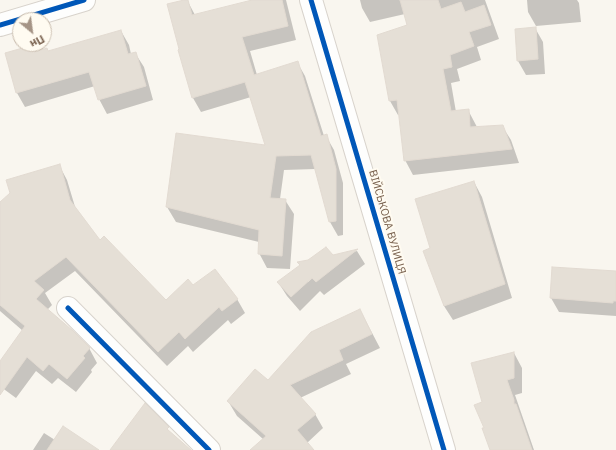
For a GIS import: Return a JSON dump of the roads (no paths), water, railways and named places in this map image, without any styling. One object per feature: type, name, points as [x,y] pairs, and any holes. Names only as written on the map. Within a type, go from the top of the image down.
[{"type":"street","points":[[0,25],[84,0]]},
{"type":"street","name":"ВІЙСЬКОВА ВУЛИЦЯ","points":[[311,0],[444,450]]},
{"type":"street","points":[[68,308],[209,450]]}]
